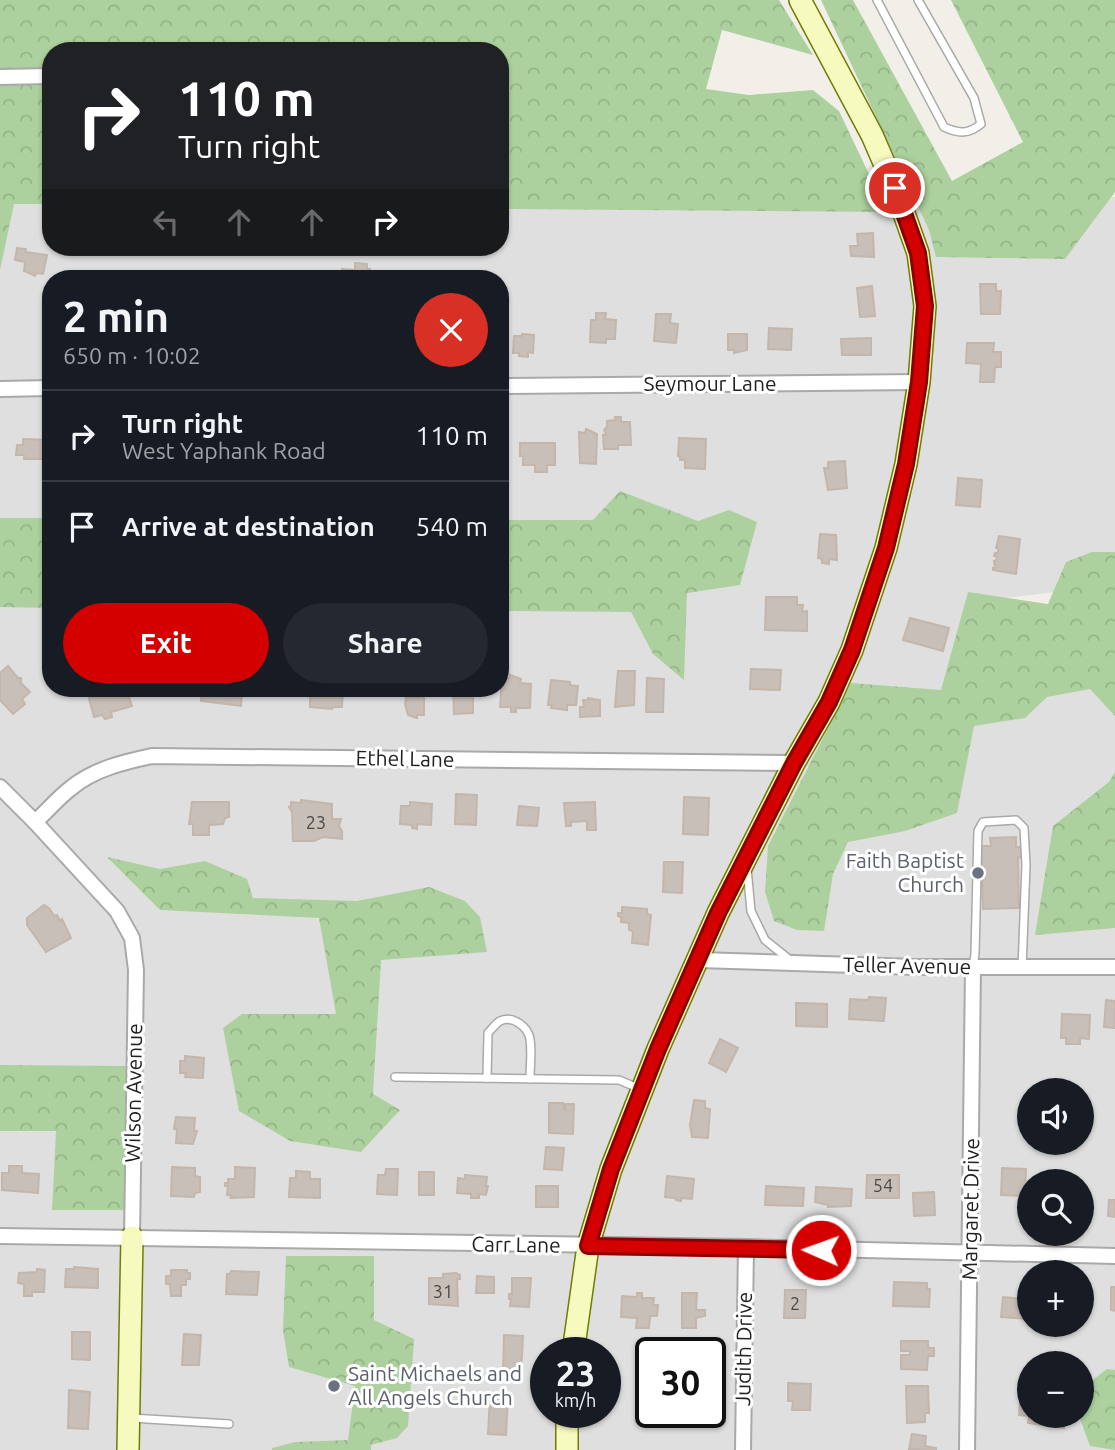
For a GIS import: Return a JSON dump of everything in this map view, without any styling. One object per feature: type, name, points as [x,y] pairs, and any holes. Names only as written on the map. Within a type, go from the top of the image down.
[{"type":"street","points":[[575,1337],[588,1246],[611,1169],[658,1049],[718,913],[794,763],[829,702],[852,650],[886,548],[906,464],[919,382],[925,306],[918,253],[895,188],[872,135],[800,0]]},
{"type":"street","points":[[0,77],[42,76]]},
{"type":"street","name":"Seymour Lane","points":[[509,386],[919,382]]},
{"type":"street","points":[[0,389],[42,388]]},
{"type":"street","name":"Ethel Lane","points":[[35,822],[72,787],[95,774],[122,762],[152,756],[794,763]]},
{"type":"street","name":"Wilson Avenue","points":[[0,787],[117,911],[132,938],[136,970],[128,1450]]},
{"type":"street","name":"Teller Avenue","points":[[699,960],[973,968],[1115,967]]},
{"type":"street","name":"Margaret Drive","points":[[967,1450],[973,968]]},
{"type":"street","name":"Carr Lane","points":[[0,1236],[746,1247],[1115,1256]]},
{"type":"street","name":"Judith Drive","points":[[743,1450],[746,1247]]},
{"type":"street","points":[[567,1428],[567,1450]]},
{"type":"lane","points":[[877,0],[944,127],[956,132],[971,132],[981,124],[974,99],[918,0]]},
{"type":"lane","points":[[973,968],[978,831],[983,822],[1016,820],[1024,828],[1025,840],[1022,968]]},
{"type":"lane","points":[[746,859],[751,911],[765,940],[793,963]]},
{"type":"lane","points":[[487,1078],[488,1033],[499,1021],[507,1020],[521,1024],[527,1031],[530,1039],[530,1079]]},
{"type":"lane","points":[[395,1077],[619,1080],[642,1090]]},
{"type":"lane","points":[[128,1418],[229,1423]]},
{"type":"shaded area","points":[[509,196],[1115,197],[1115,585],[971,602],[1115,658],[1115,1450],[0,1450],[0,201],[42,200],[42,256],[509,256]]},
{"type":"green space","points":[[0,0],[779,0],[813,55],[722,30],[706,89],[749,95],[813,90],[839,111],[887,212],[509,209],[509,42],[42,42],[42,204],[14,204],[0,270]]},
{"type":"green space","points":[[821,0],[853,0],[952,181],[1023,142],[951,0],[1115,0],[1115,192],[1065,259],[936,257],[929,230]]},
{"type":"green space","points":[[620,491],[698,521],[729,510],[757,522],[740,585],[687,593],[684,680],[653,654],[631,612],[509,611],[509,520],[593,520]]},
{"type":"green space","points":[[0,518],[42,518],[42,608],[0,607]]},
{"type":"green space","points":[[1092,552],[1115,552],[1115,716],[1090,689],[1047,697],[1025,718],[974,726],[957,813],[905,831],[848,842],[833,874],[824,931],[797,930],[774,921],[765,892],[768,846],[851,683],[941,690],[968,592],[1048,604],[1066,562]]},
{"type":"green space","points":[[1115,772],[1115,928],[1035,935],[1053,826],[1109,782]]},
{"type":"green space","points":[[107,857],[160,869],[205,861],[247,879],[253,898],[357,901],[429,887],[465,901],[480,917],[487,952],[381,960],[373,1094],[400,1110],[361,1152],[290,1141],[239,1111],[223,1028],[242,1014],[336,1014],[319,918],[160,910]]},
{"type":"green space","points":[[0,1065],[127,1066],[124,1210],[52,1210],[56,1131],[0,1131]]},
{"type":"green space","points":[[286,1256],[374,1256],[374,1320],[414,1339],[408,1426],[397,1438],[371,1445],[371,1450],[272,1450],[295,1442],[348,1440],[355,1386],[289,1367],[283,1330]]},
{"type":"green space","points":[[1107,1369],[1115,1370],[1115,1450],[1090,1446],[1083,1428],[1094,1428],[1094,1379]]},
{"type":"building","points":[[873,233],[874,257],[851,256],[850,246],[858,246],[857,234]]},
{"type":"building","points":[[17,248],[47,256],[42,274],[36,273],[35,276],[24,271],[25,262],[15,260]]},
{"type":"building","points":[[355,263],[367,264],[367,269],[370,269],[370,270],[355,270]]},
{"type":"building","points":[[980,284],[996,284],[996,291],[1001,291],[1000,314],[981,314]]},
{"type":"building","points":[[872,286],[875,316],[860,317],[857,288]]},
{"type":"building","points":[[596,313],[606,313],[605,319],[616,320],[615,339],[606,339],[606,343],[590,342],[591,320],[596,320]]},
{"type":"building","points":[[656,314],[671,314],[670,323],[678,324],[676,343],[654,341]]},
{"type":"building","points":[[769,328],[792,329],[791,350],[768,349]]},
{"type":"building","points":[[728,334],[747,334],[747,350],[734,353],[734,350],[728,350]]},
{"type":"building","points":[[534,335],[533,353],[528,352],[528,357],[513,353],[514,336]]},
{"type":"building","points":[[871,338],[871,355],[842,355],[841,339]]},
{"type":"building","points":[[967,343],[994,343],[993,352],[1001,352],[1001,367],[995,367],[994,382],[980,382],[981,364],[966,363]]},
{"type":"building","points":[[615,417],[621,417],[621,422],[630,422],[631,445],[604,449],[603,435],[606,435],[604,430],[607,421],[616,420]]},
{"type":"building","points":[[586,429],[597,434],[596,464],[580,463],[579,432],[585,433]]},
{"type":"building","points":[[679,438],[706,439],[705,469],[685,468],[685,460],[680,460],[678,456]]},
{"type":"building","points":[[23,439],[42,440],[42,459],[24,459],[24,455],[16,455],[17,445],[23,445]]},
{"type":"building","points":[[520,443],[555,443],[555,465],[547,465],[547,472],[535,472],[535,465],[523,465]]},
{"type":"building","points":[[845,461],[847,488],[828,490],[824,468],[828,468],[828,462]]},
{"type":"building","points":[[958,478],[982,480],[980,507],[956,505]]},
{"type":"building","points":[[820,534],[836,535],[837,560],[829,559],[829,564],[822,563],[822,559],[818,558]]},
{"type":"building","points":[[999,536],[1020,539],[1016,574],[993,570]]},
{"type":"building","points":[[766,597],[797,597],[797,605],[803,605],[802,612],[807,611],[807,631],[765,630]]},
{"type":"building","points":[[910,618],[949,628],[943,651],[903,640]]},
{"type":"building","points":[[8,666],[21,678],[21,683],[30,692],[22,699],[25,704],[13,714],[0,700],[0,673]]},
{"type":"building","points":[[751,669],[781,670],[780,690],[750,689]]},
{"type":"building","points":[[618,671],[635,671],[634,705],[615,707]]},
{"type":"building","points":[[510,675],[521,679],[520,683],[531,684],[530,708],[516,708],[516,712],[511,712],[511,707],[500,707],[501,697],[509,697]]},
{"type":"building","points":[[647,678],[664,679],[663,712],[646,712]]},
{"type":"building","points":[[551,680],[570,682],[570,685],[578,686],[576,705],[567,705],[567,710],[551,708],[552,705],[548,705]]},
{"type":"building","points":[[89,697],[129,697],[132,706],[111,712],[112,717],[94,717]]},
{"type":"building","points":[[201,697],[242,697],[241,706],[201,701]]},
{"type":"building","points":[[310,697],[343,697],[342,707],[310,707]]},
{"type":"building","points":[[406,697],[424,697],[424,715],[417,715],[417,718],[408,715]]},
{"type":"building","points":[[453,697],[473,697],[473,713],[454,714]]},
{"type":"building","points":[[583,700],[600,700],[600,716],[580,717],[580,707],[584,707]]},
{"type":"building","points":[[456,794],[477,795],[476,825],[455,824]]},
{"type":"building","points":[[684,797],[709,798],[708,835],[683,834]]},
{"type":"building","points":[[301,800],[332,804],[332,819],[341,819],[339,826],[342,839],[323,837],[314,841],[293,841],[292,812],[289,807],[291,802],[301,803]]},
{"type":"building","points":[[192,802],[229,802],[229,817],[225,818],[223,824],[209,825],[209,835],[193,835],[193,824],[189,824]]},
{"type":"building","points":[[410,802],[432,804],[431,825],[417,824],[417,829],[412,828],[412,825],[400,824],[401,806],[410,806]]},
{"type":"building","points":[[595,802],[596,830],[587,830],[587,821],[571,822],[571,826],[566,826],[564,803]]},
{"type":"building","points":[[519,806],[539,808],[537,826],[517,825]]},
{"type":"building","points":[[1016,837],[1016,847],[1022,847],[1022,858],[1018,857],[1019,908],[983,909],[981,846],[991,846],[990,838]]},
{"type":"building","points":[[664,862],[683,862],[682,893],[663,892]]},
{"type":"building","points":[[44,905],[54,916],[57,915],[60,921],[62,919],[71,938],[46,952],[27,925],[27,918]]},
{"type":"building","points":[[622,907],[647,909],[647,914],[651,915],[648,945],[632,943],[633,931],[629,930],[629,923],[621,922],[621,917],[618,916],[618,913],[622,913]]},
{"type":"building","points":[[869,997],[886,998],[884,1021],[849,1019],[850,999],[868,1000]]},
{"type":"building","points":[[1106,1000],[1115,1001],[1115,1028],[1104,1027]]},
{"type":"building","points":[[796,1003],[827,1004],[827,1027],[796,1026]]},
{"type":"building","points":[[1062,1014],[1090,1015],[1089,1039],[1080,1038],[1080,1044],[1066,1044],[1066,1038],[1061,1038]]},
{"type":"building","points":[[720,1039],[738,1048],[726,1072],[709,1063]]},
{"type":"building","points":[[185,1056],[204,1058],[203,1078],[185,1077],[186,1073],[180,1073],[180,1061],[185,1061]]},
{"type":"building","points":[[694,1100],[705,1101],[705,1108],[710,1109],[708,1138],[692,1137],[690,1125]]},
{"type":"building","points":[[549,1103],[563,1103],[565,1111],[565,1104],[574,1104],[573,1134],[549,1133]]},
{"type":"building","points":[[176,1117],[195,1118],[194,1131],[197,1131],[193,1144],[176,1143]]},
{"type":"building","points":[[546,1147],[564,1148],[562,1170],[544,1169]]},
{"type":"building","points":[[9,1166],[22,1166],[22,1173],[39,1174],[38,1193],[2,1190],[2,1173],[9,1173]]},
{"type":"building","points":[[172,1167],[195,1168],[195,1176],[200,1177],[200,1192],[195,1193],[194,1197],[171,1196]]},
{"type":"building","points":[[235,1167],[255,1168],[254,1197],[231,1198],[232,1196],[227,1195],[228,1186],[225,1186],[225,1183],[228,1183],[228,1179],[235,1179]]},
{"type":"building","points":[[1002,1168],[1026,1169],[1017,1169],[1017,1196],[1001,1195]]},
{"type":"building","points":[[386,1169],[398,1169],[397,1195],[377,1194],[378,1175],[385,1175]]},
{"type":"building","points":[[296,1171],[310,1172],[310,1179],[320,1179],[320,1198],[289,1197],[290,1178],[296,1178]]},
{"type":"building","points":[[419,1172],[434,1172],[434,1195],[419,1195]]},
{"type":"building","points":[[465,1175],[487,1177],[486,1195],[479,1194],[479,1198],[471,1198],[471,1194],[457,1193],[458,1178],[465,1179]]},
{"type":"building","points":[[867,1175],[899,1175],[899,1198],[866,1198]]},
{"type":"building","points":[[667,1176],[694,1179],[692,1199],[681,1198],[681,1201],[665,1197]]},
{"type":"building","points":[[536,1186],[558,1186],[558,1207],[536,1207]]},
{"type":"building","points":[[766,1186],[804,1188],[803,1206],[765,1205]]},
{"type":"building","points":[[816,1187],[852,1189],[851,1206],[828,1207],[815,1202]]},
{"type":"building","points":[[934,1192],[935,1215],[914,1216],[913,1193]]},
{"type":"building","points":[[1109,1200],[1115,1200],[1115,1217],[1108,1216]]},
{"type":"building","points":[[37,1269],[45,1270],[44,1292],[32,1292],[32,1296],[24,1296],[24,1284],[18,1283],[19,1273],[37,1272]]},
{"type":"building","points":[[66,1269],[98,1269],[98,1288],[65,1287]]},
{"type":"building","points":[[171,1270],[187,1270],[187,1273],[190,1273],[186,1285],[181,1285],[181,1296],[171,1296],[170,1284],[166,1284],[166,1276],[171,1276]]},
{"type":"building","points":[[231,1271],[259,1272],[257,1295],[226,1294],[227,1274]]},
{"type":"building","points":[[443,1274],[460,1275],[460,1279],[457,1279],[458,1306],[429,1304],[429,1278],[443,1278]]},
{"type":"building","points":[[477,1276],[494,1277],[494,1293],[476,1293]]},
{"type":"building","points":[[512,1278],[531,1278],[529,1307],[510,1306]]},
{"type":"building","points":[[894,1282],[927,1283],[927,1289],[930,1289],[929,1307],[893,1306]]},
{"type":"building","points":[[1111,1287],[1115,1287],[1115,1311],[1111,1310]]},
{"type":"building","points":[[785,1290],[806,1290],[805,1318],[784,1318]]},
{"type":"building","points":[[637,1293],[642,1293],[642,1298],[654,1298],[653,1305],[658,1305],[657,1316],[650,1316],[649,1328],[636,1328],[637,1318],[621,1317],[622,1296],[637,1297]]},
{"type":"building","points":[[682,1293],[697,1293],[696,1310],[705,1310],[705,1316],[696,1318],[696,1328],[682,1328]]},
{"type":"building","points":[[1003,1297],[1017,1298],[1017,1318],[1001,1317]]},
{"type":"building","points":[[72,1332],[90,1332],[90,1360],[72,1359]]},
{"type":"building","points":[[184,1334],[201,1335],[199,1365],[182,1365]]},
{"type":"building","points":[[504,1335],[523,1336],[521,1373],[503,1372]]},
{"type":"building","points":[[901,1341],[928,1341],[928,1348],[934,1348],[934,1356],[928,1356],[927,1370],[901,1369],[901,1355],[910,1355],[910,1351],[901,1351]]},
{"type":"building","points":[[788,1383],[811,1384],[810,1410],[792,1410],[793,1401],[788,1401]]},
{"type":"building","points":[[906,1386],[928,1386],[929,1413],[925,1413],[925,1422],[907,1423]]},
{"type":"building","points":[[69,1390],[90,1392],[88,1429],[68,1428]]},
{"type":"building","points":[[490,1396],[508,1396],[506,1435],[488,1434]]},
{"type":"building","points":[[912,1434],[926,1436],[925,1446],[936,1450],[909,1449]]},
{"type":"place","name":"Faith Baptist Church","points":[[978,873]]},
{"type":"place","name":"Saint Michaels and All Angels Church","points":[[334,1386]]},
{"type":"route","points":[[821,1250],[588,1246],[611,1169],[658,1049],[718,913],[794,763],[829,702],[852,650],[886,548],[906,464],[919,382],[925,306],[918,253],[895,188]]}]
